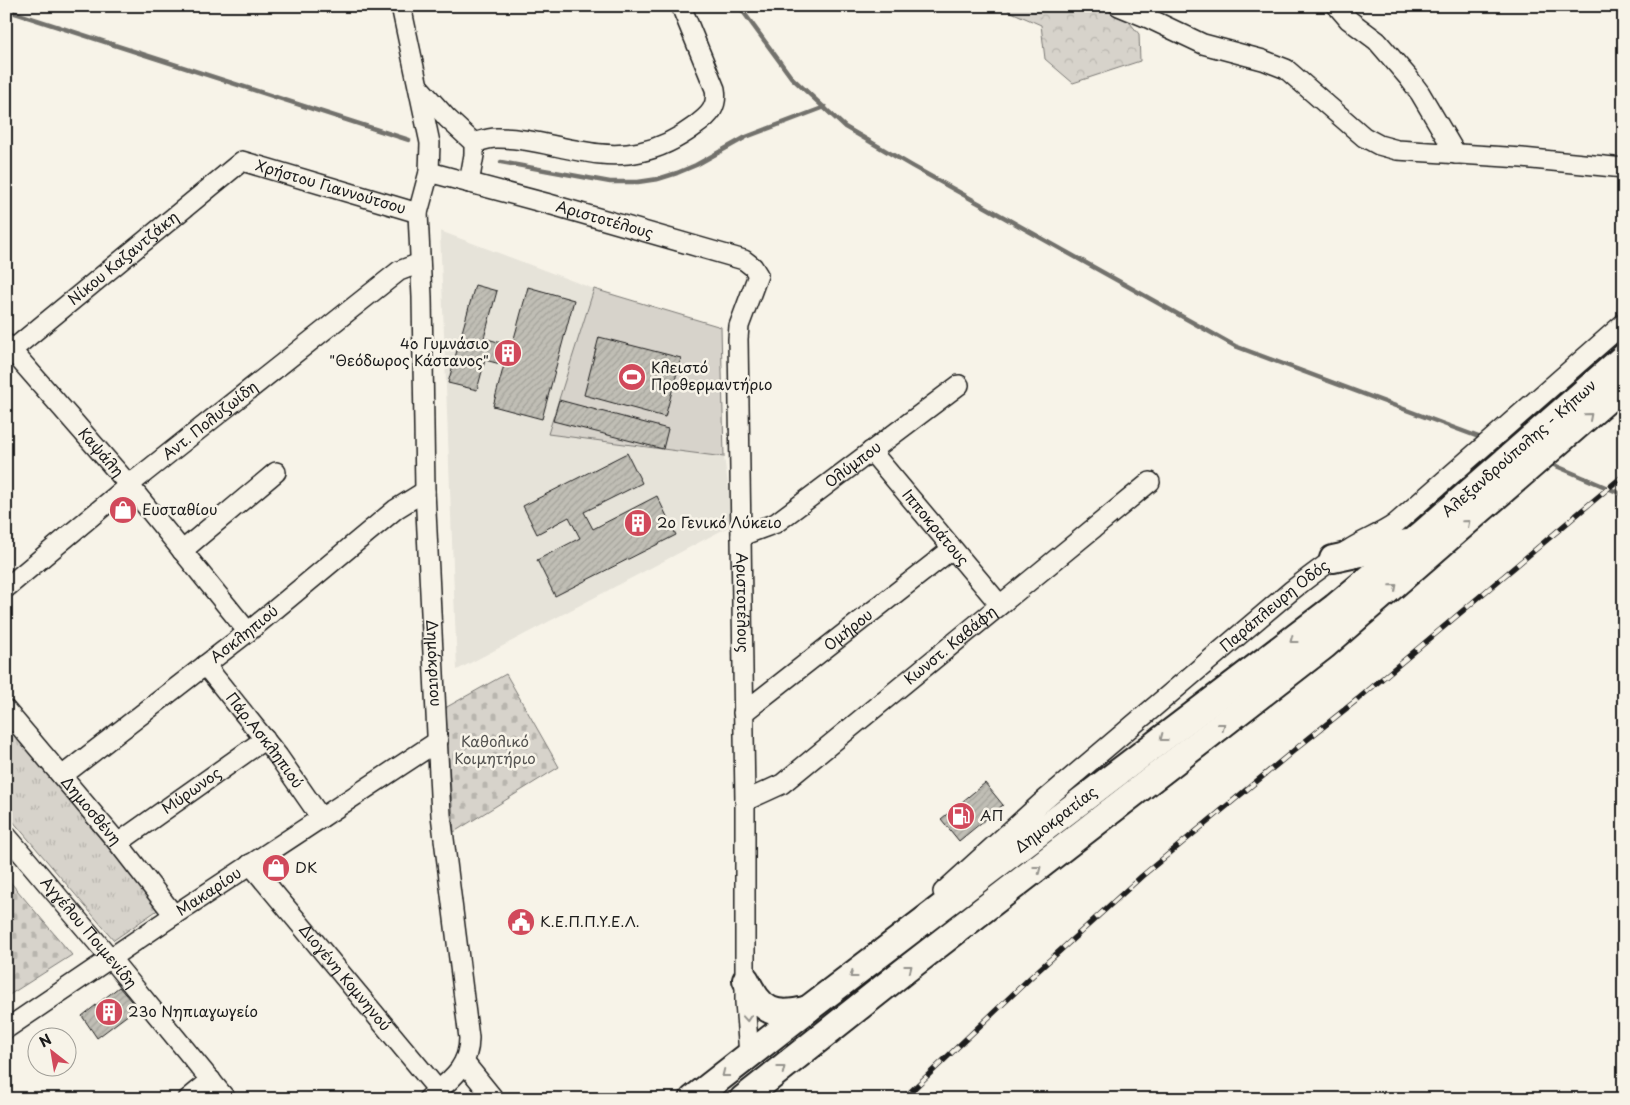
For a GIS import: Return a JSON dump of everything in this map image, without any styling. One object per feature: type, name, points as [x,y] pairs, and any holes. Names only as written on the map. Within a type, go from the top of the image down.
[{"type":"highway","name":"Αλεξανδρούπολης - Κήπων","points":[[1414,540],[1624,357]]},
{"type":"highway","name":"Αλεξανδρούπολης - Κήπων","points":[[1414,540],[1624,385]]},
{"type":"highway","points":[[1333,559],[1414,540]]},
{"type":"highway","name":"Δημοκρατίας","points":[[693,1099],[1314,623],[1414,540]]},
{"type":"highway","name":"Δημοκρατίας","points":[[743,1099],[1324,646],[1414,540]]},
{"type":"highway","points":[[887,949],[932,902]]},
{"type":"highway","points":[[746,980],[758,1001],[770,1010],[785,1014],[808,1009]]},
{"type":"street","name":"Δημόκριτου","points":[[401,6],[430,143],[429,172],[418,213],[425,491],[443,834],[469,1038],[464,1062]]},
{"type":"street","points":[[474,143],[494,138],[532,140],[591,153],[620,154],[640,152],[663,145],[685,133],[704,120],[712,111],[716,99],[715,88],[681,6]]},
{"type":"street","points":[[1119,6],[1203,44],[1263,60],[1286,70],[1364,137],[1379,146],[1397,150],[1522,158],[1624,168]]},
{"type":"street","points":[[1337,6],[1349,20],[1377,41],[1408,77],[1420,93],[1456,154]]},
{"type":"street","points":[[418,86],[447,118],[474,143],[469,184]]},
{"type":"street","name":"Χρήστου Γιαννούτσου","points":[[242,161],[418,213]]},
{"type":"street","name":"Νίκου Καζαντζάκη","points":[[8,350],[242,161]]},
{"type":"street","name":"Αριστοτέλους","points":[[429,172],[744,260],[753,267],[758,275],[739,326],[738,339],[746,1002],[749,1055]]},
{"type":"street","name":"Αντ. Πολυζωίδη","points":[[6,588],[129,485],[399,271],[420,263]]},
{"type":"street","points":[[1414,540],[1623,324]]},
{"type":"street","name":"Καψάλη","points":[[8,350],[129,485],[248,632]]},
{"type":"street","name":"Ολύμπου","points":[[741,536],[776,523],[959,385]]},
{"type":"street","name":"Ιπποκράτους","points":[[871,451],[1000,605]]},
{"type":"street","points":[[182,551],[276,472]]},
{"type":"street","name":"Κωνστ. Καβάφη","points":[[745,800],[782,784],[1150,482]]},
{"type":"street","name":"Ασκληπιού","points":[[62,776],[248,632],[396,509],[425,491]]},
{"type":"street","name":"Ομήρου","points":[[744,713],[952,549]]},
{"type":"street","name":"Παράπλευρη Οδός","points":[[932,902],[1047,798],[1291,591],[1333,559]]},
{"type":"street","name":"Πάρ.Ασκληπιού","points":[[205,665],[289,770],[321,818]]},
{"type":"street","name":"Δημοσθένη","points":[[6,710],[118,843],[174,915]]},
{"type":"street","name":"Μύρωνος","points":[[118,843],[265,739]]},
{"type":"street","name":"Μακαρίου","points":[[6,1029],[250,864],[438,741]]},
{"type":"street","name":"Αγγέλου Ποιμενίδη","points":[[6,835],[226,1099]]},
{"type":"street","name":"Διογένη Κομνηνού","points":[[250,864],[433,1095]]},
{"type":"street","points":[[433,1095],[452,1078],[464,1062],[494,1099]]},
{"type":"street","points":[[188,1099],[211,1080]]},
{"type":"shaded area","points":[[440,231],[594,289],[549,434],[724,457],[734,524],[457,670]]},
{"type":"green space","points":[[1005,6],[1111,6],[1125,17],[1139,34],[1140,61],[1073,83],[1045,59],[1041,25],[1009,11]]},
{"type":"green space","points":[[594,289],[721,327],[724,457],[548,434]]},
{"type":"green space","name":"Καθολικό Κοιμητήριο","points":[[506,674],[559,767],[454,832],[445,708]]},
{"type":"green space","points":[[6,725],[159,909],[114,940],[6,813]]},
{"type":"green space","points":[[6,877],[72,955],[6,997]]},
{"type":"building","name":"4ο Γυμνάσιο \"Θεόδωρος Κάστανος\"","points":[[475,285],[497,291],[484,338],[512,346],[528,287],[574,300],[542,419],[493,406],[504,365],[485,360],[477,390],[448,383]]},
{"type":"building","name":"Κλειστό Προθερμαντήριο","points":[[599,337],[681,358],[665,417],[584,395]]},
{"type":"building","points":[[559,400],[668,429],[663,449],[553,421]]},
{"type":"building","name":"2ο Γενικό Λύκειο","points":[[627,453],[642,483],[584,512],[593,529],[657,496],[676,535],[555,596],[537,560],[580,538],[569,517],[537,534],[523,506]]},
{"type":"building","points":[[985,783],[1003,805],[959,841],[941,819]]},
{"type":"building","name":"23ο Νηπιαγωγείο","points":[[119,987],[137,1008],[97,1038],[82,1016]]},
{"type":"waterway","points":[[739,6],[791,77],[845,127],[912,166],[1235,346],[1484,439]]},
{"type":"waterway","points":[[6,10],[409,140]]},
{"type":"waterway","points":[[501,162],[610,182],[638,182],[658,179],[696,165],[746,137],[825,107]]},
{"type":"waterway","points":[[1547,462],[1624,495]]},
{"type":"railway","points":[[903,1099],[1030,978],[1142,876],[1358,699],[1624,475]]},
{"type":"place","name":"4ο Γυμνάσιο \"Θεόδωρος Κάστανος\"","points":[[508,353]]},
{"type":"place","name":"Κλειστό Προθερμαντήριο","points":[[632,377]]},
{"type":"place","name":"Ευσταθίου","points":[[123,510]]},
{"type":"place","name":"2ο Γενικό Λύκειο","points":[[638,523]]},
{"type":"place","name":"ΑΠ","points":[[961,816]]},
{"type":"place","name":"DK","points":[[276,868]]},
{"type":"place","name":"Κ.Ε.Π.Π.Υ.Ε.Λ.","points":[[521,922]]},
{"type":"place","name":"23ο Νηπιαγωγείο","points":[[109,1012]]}]
